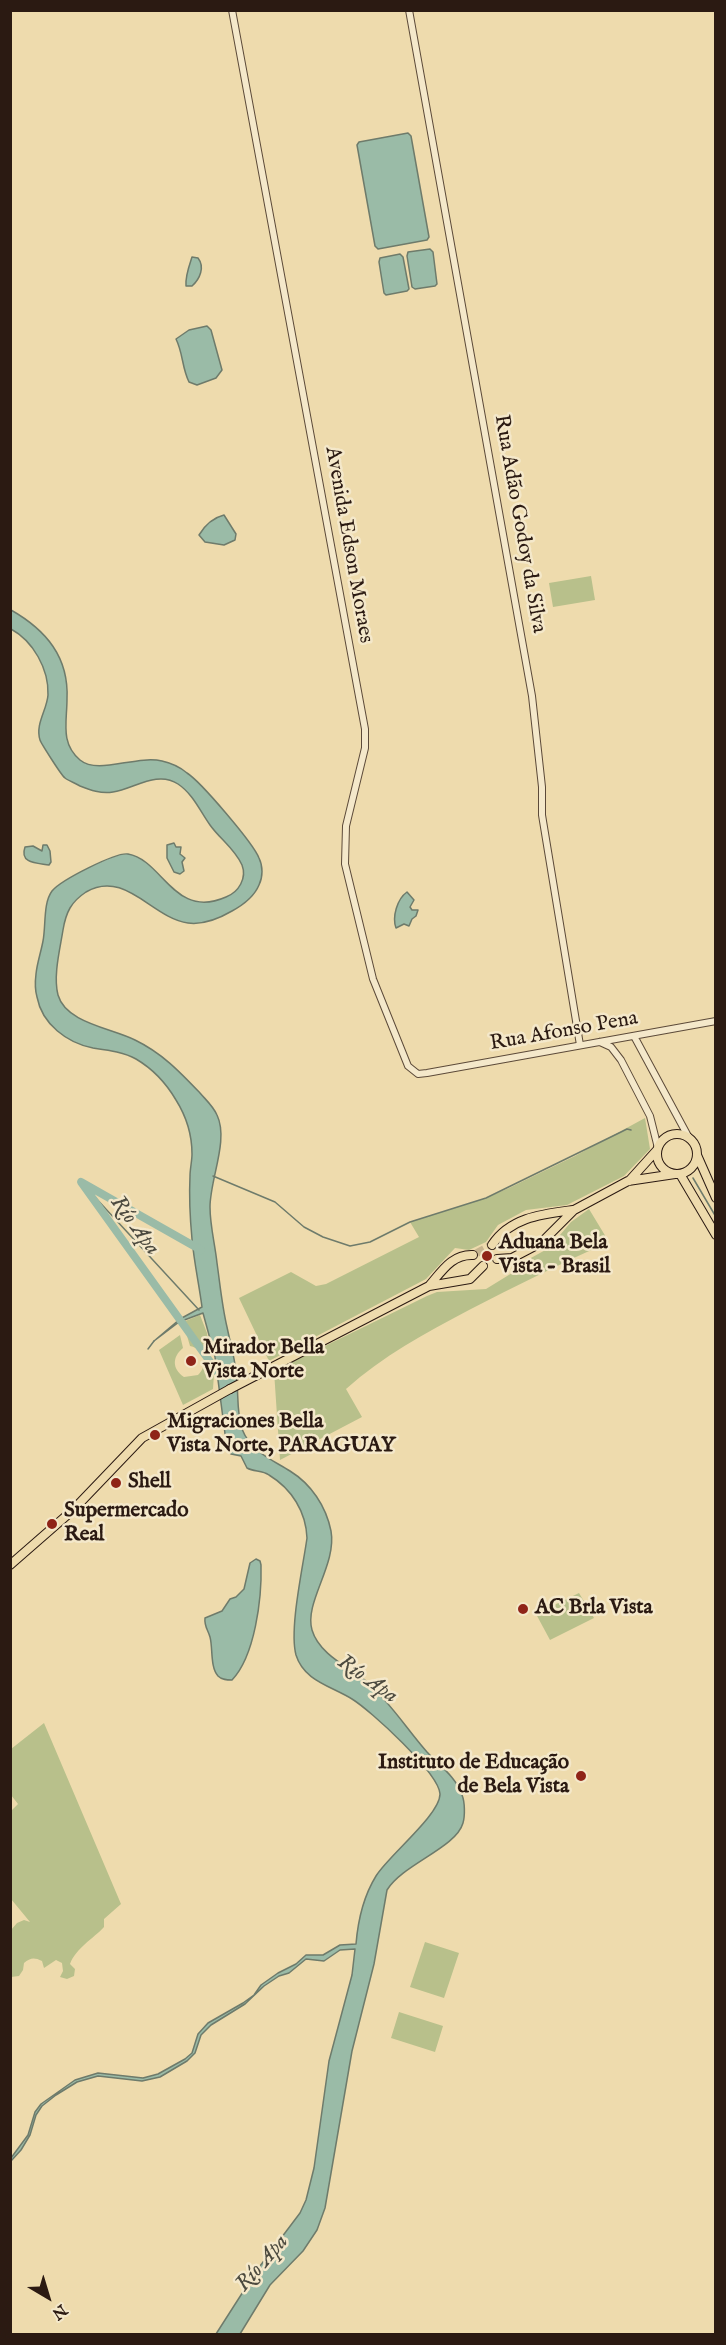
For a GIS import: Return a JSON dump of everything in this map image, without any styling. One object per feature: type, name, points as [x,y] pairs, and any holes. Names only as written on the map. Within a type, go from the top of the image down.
[{"type":"main road","points":[[628,1181],[668,1136],[679,1134],[689,1138],[696,1146],[697,1155],[716,1198]]},
{"type":"main road","points":[[658,1149],[661,1166],[677,1174],[716,1235]]},
{"type":"main road","points":[[574,1210],[532,1216],[501,1232],[491,1246],[497,1259],[517,1256],[544,1240],[574,1210],[628,1181],[690,1170],[697,1155]]},
{"type":"main road","points":[[10,1565],[73,1510],[142,1438],[248,1379],[429,1286],[470,1279],[482,1267],[475,1254],[459,1256],[453,1259],[429,1286]]},
{"type":"street","name":"Avenida Edson Moraes","points":[[232,10],[365,729],[365,748],[346,826],[345,864],[377,992],[408,1066],[418,1074]]},
{"type":"street","name":"Rua Adão Godoy da Silva","points":[[409,10],[532,696],[542,787],[542,815],[580,1045]]},
{"type":"street","name":"Rua Afonso Pena","points":[[418,1074],[716,1021]]},
{"type":"street","points":[[634,1036],[689,1138]]},
{"type":"street","points":[[599,1042],[616,1052],[626,1069],[650,1116],[658,1149]]},
{"type":"green space","points":[[591,576],[595,600],[553,607],[549,583]]},
{"type":"green space","points":[[645,1118],[650,1149],[624,1176],[567,1205],[526,1210],[498,1225],[486,1242],[469,1250],[455,1248],[426,1279],[269,1361],[239,1298],[291,1272],[316,1286],[326,1284],[419,1237],[410,1222],[486,1198],[509,1188]]},
{"type":"green space","points":[[589,1209],[609,1242],[469,1310],[390,1356],[346,1389],[362,1417],[280,1460],[274,1371],[437,1292],[486,1289],[512,1273],[520,1264],[549,1248],[571,1222]]},
{"type":"green space","points":[[200,1315],[207,1333],[211,1369],[214,1374],[213,1389],[183,1405],[159,1350],[180,1335],[183,1348],[175,1359],[177,1370],[184,1377],[198,1375],[204,1366],[204,1358],[200,1351],[190,1346],[183,1322]]},
{"type":"green space","points":[[579,1593],[594,1618],[550,1640],[536,1614]]},
{"type":"green space","points":[[44,1723],[121,1904],[104,1919],[104,1927],[76,1953],[70,1964],[75,1969],[74,1976],[67,1979],[60,1977],[63,1971],[62,1963],[56,1960],[44,1968],[42,1961],[34,1959],[24,1963],[19,1976],[11,1977],[11,1930],[17,1923],[24,1920],[30,1922],[11,1899],[11,1811],[18,1804],[11,1795],[11,1749]]},
{"type":"green space","points":[[425,1942],[459,1953],[444,1998],[410,1987]]},
{"type":"green space","points":[[399,2012],[443,2026],[435,2052],[391,2038]]},
{"type":"water","points":[[408,133],[411,136],[429,237],[427,240],[378,249],[375,246],[357,145],[359,142]]},
{"type":"water","points":[[430,249],[433,252],[437,284],[415,289],[412,287],[408,252]]},
{"type":"water","points":[[400,254],[403,257],[409,289],[386,295],[380,258]]},
{"type":"water","points":[[192,257],[198,258],[201,273],[192,286],[186,286],[187,275]]},
{"type":"water","points":[[207,326],[211,330],[222,370],[216,378],[197,385],[189,382],[176,339],[189,330]]},
{"type":"water","points":[[224,515],[236,534],[235,540],[224,545],[205,542],[199,535],[201,531],[212,520]]},
{"type":"water","points":[[11,610],[35,626],[45,636],[59,658],[67,684],[67,739],[80,760],[97,766],[152,760],[178,767],[194,779],[226,813],[255,850],[260,861],[261,879],[251,897],[227,914],[205,922],[188,923],[175,919],[126,890],[113,886],[100,887],[86,892],[76,900],[66,918],[57,971],[58,995],[70,1012],[90,1024],[135,1040],[162,1057],[200,1093],[217,1115],[221,1136],[210,1214],[237,1380],[242,1429],[256,1449],[305,1482],[317,1496],[331,1531],[332,1544],[329,1557],[312,1608],[312,1630],[327,1653],[366,1681],[383,1698],[427,1752],[452,1777],[464,1801],[464,1820],[458,1832],[440,1848],[405,1872],[387,1890],[374,1964],[352,2051],[325,2208],[317,2230],[303,2251],[270,2285],[240,2334],[216,2334],[257,2270],[300,2213],[306,2200],[314,2168],[329,2061],[352,1975],[355,1949],[340,1950],[324,1961],[306,1959],[289,1973],[279,1976],[264,1986],[245,2004],[211,2025],[201,2035],[195,2053],[187,2061],[160,2077],[142,2081],[98,2076],[77,2082],[42,2106],[36,2115],[30,2135],[11,2161],[11,2158],[28,2135],[35,2112],[41,2104],[75,2080],[98,2073],[143,2078],[158,2074],[192,2053],[198,2034],[208,2023],[243,2003],[254,1995],[261,1985],[278,1973],[296,1964],[306,1955],[323,1955],[340,1945],[356,1944],[362,1909],[371,1884],[382,1868],[432,1813],[440,1794],[437,1784],[428,1772],[387,1728],[352,1699],[312,1677],[300,1664],[294,1644],[294,1630],[307,1538],[304,1519],[291,1494],[284,1487],[266,1473],[247,1468],[241,1456],[231,1454],[227,1449],[215,1357],[203,1313],[179,1322],[154,1341],[180,1319],[202,1307],[191,1223],[192,1147],[188,1126],[180,1106],[159,1077],[136,1059],[121,1053],[74,1042],[57,1031],[44,1016],[36,994],[36,974],[43,941],[47,902],[52,891],[66,880],[112,857],[128,854],[151,866],[181,895],[194,901],[208,902],[231,895],[238,888],[243,880],[242,865],[192,798],[183,788],[170,780],[154,780],[113,792],[104,792],[80,786],[63,776],[40,740],[39,728],[48,695],[46,675],[33,648],[11,629]]},
{"type":"water","points":[[174,843],[176,847],[181,847],[180,854],[185,858],[182,862],[184,871],[180,874],[174,872],[167,858],[167,845]]},
{"type":"water","points":[[43,845],[47,845],[50,851],[49,865],[27,860],[24,853],[25,847],[33,846],[42,851]]},
{"type":"water","points":[[407,892],[414,900],[410,907],[412,910],[418,910],[409,926],[404,924],[396,928],[396,908],[400,899]]},
{"type":"water","points":[[256,1559],[260,1561],[261,1578],[252,1642],[240,1670],[232,1680],[225,1680],[215,1672],[205,1618],[222,1611],[230,1599],[236,1597],[244,1589],[250,1563]]},
{"type":"waterway","points":[[213,1176],[275,1202],[304,1227],[323,1237],[350,1246],[370,1242],[410,1222],[486,1198],[627,1129],[631,1130]]},
{"type":"waterway","points":[[693,1178],[716,1217]]},
{"type":"waterway","points":[[81,1182],[199,1310]]},
{"type":"waterway","name":"Río Apa","points":[[201,1250],[81,1182],[221,1377]]},
{"type":"waterway","points":[[148,1349],[154,1341]]},
{"type":"tunnel","points":[[477,1253],[490,1246]]},
{"type":"place","name":"Aduana Bela Vista - Brasil","points":[[487,1256]]},
{"type":"place","name":"Mirador Bella Vista Norte","points":[[191,1361]]},
{"type":"place","name":"Migraciones Bella Vista Norte, PARAGUAY","points":[[155,1435]]},
{"type":"place","name":"Shell","points":[[116,1483]]},
{"type":"place","name":"Supermercado Real","points":[[52,1524]]},
{"type":"place","name":"AC Brla Vista","points":[[523,1609]]},
{"type":"place","name":"Instituto de Educação de Bela Vista","points":[[581,1776]]}]
